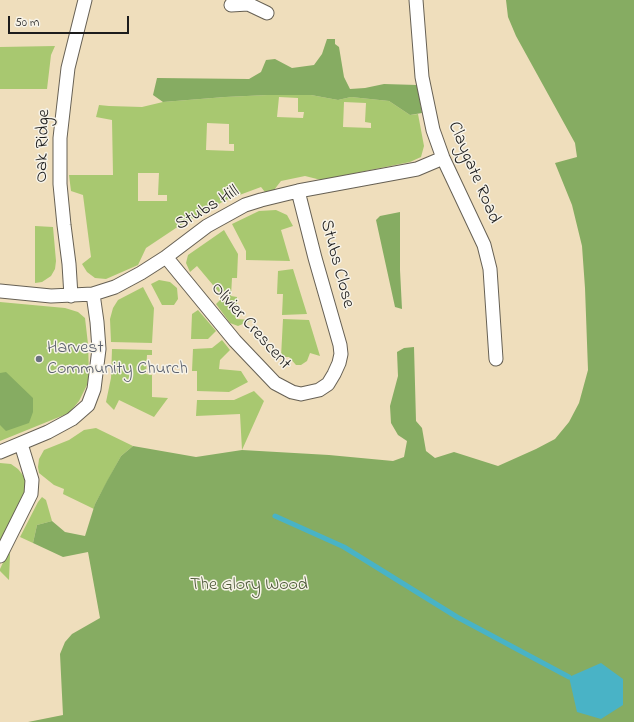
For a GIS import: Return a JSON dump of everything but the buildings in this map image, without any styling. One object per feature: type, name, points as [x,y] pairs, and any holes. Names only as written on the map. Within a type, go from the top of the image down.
[{"type":"street","name":"Oak Ridge","points":[[71,296],[60,184],[60,138],[68,68],[85,0]]},
{"type":"street","name":"Claygate Road","points":[[416,0],[422,77],[433,130],[443,158],[484,245],[490,270],[496,359]]},
{"type":"street","points":[[231,5],[248,2],[267,13]]},
{"type":"street","name":"Stubs Hill","points":[[0,291],[71,296],[93,294],[115,287],[141,273],[166,257],[207,226],[245,205],[298,191],[417,169],[443,158]]},
{"type":"street","name":"Stubs Close","points":[[298,191],[340,346]]},
{"type":"street","name":"Olivier Crescent","points":[[166,257],[235,341],[265,374],[284,389],[302,394],[319,390],[328,384],[339,363],[341,354],[340,346]]},
{"type":"street","points":[[0,452],[21,444],[72,420],[88,405],[94,389],[99,349],[93,294]]},
{"type":"street","points":[[0,556],[31,494],[32,480],[21,444]]},
{"type":"green space","name":"The Glory Wood","points":[[506,0],[634,0],[634,722],[28,722],[63,715],[60,654],[65,642],[72,634],[100,618],[88,552],[63,557],[33,543],[37,525],[52,521],[65,532],[85,536],[95,504],[107,481],[121,456],[133,446],[196,457],[242,450],[329,455],[393,461],[404,457],[407,441],[398,435],[391,423],[390,406],[398,376],[397,352],[404,348],[414,347],[416,421],[422,428],[426,451],[435,458],[454,452],[498,466],[555,439],[569,422],[579,403],[588,370],[585,288],[582,246],[572,205],[555,163],[577,157],[575,143],[516,36],[508,17]]},
{"type":"green space","points":[[327,39],[335,39],[335,44],[339,47],[344,77],[350,89],[384,84],[417,85],[422,113],[410,115],[389,101],[351,97],[338,100],[311,95],[268,95],[163,102],[153,95],[157,78],[249,79],[261,72],[266,60],[275,59],[292,68],[314,65],[322,54]]},
{"type":"green space","points":[[55,46],[51,55],[47,89],[0,89],[0,47]]},
{"type":"green space","points":[[311,95],[338,100],[351,97],[389,101],[410,115],[418,114],[424,146],[421,157],[410,162],[321,180],[305,176],[281,181],[274,190],[265,192],[261,187],[226,200],[179,226],[146,248],[138,265],[106,279],[95,278],[87,272],[82,264],[91,257],[83,195],[71,191],[69,175],[113,175],[112,120],[96,117],[99,105],[142,107],[163,102],[225,97]],"holes":[[[279,97],[298,98],[298,112],[304,112],[303,118],[277,117]],[[344,102],[366,103],[365,122],[371,123],[371,128],[343,127]],[[207,123],[229,124],[229,144],[234,144],[234,151],[206,150]],[[138,173],[159,173],[158,195],[167,195],[167,201],[138,201]]]},
{"type":"green space","points":[[276,210],[287,215],[293,226],[281,230],[290,261],[246,260],[246,251],[232,224],[259,211]]},
{"type":"green space","points":[[400,212],[402,309],[395,307],[376,220],[380,216]]},
{"type":"green space","points":[[35,226],[53,227],[56,261],[55,269],[51,276],[42,282],[35,283]]},
{"type":"green space","points":[[224,230],[238,254],[237,278],[232,278],[231,296],[237,297],[236,319],[252,320],[238,326],[230,323],[216,304],[223,297],[197,266],[190,272],[186,263],[188,255]]},
{"type":"green space","points":[[293,269],[307,314],[282,315],[283,294],[277,294],[278,271]]},
{"type":"green space","points":[[159,280],[170,282],[177,288],[178,299],[174,305],[162,305],[151,284]]},
{"type":"green space","points":[[143,287],[154,308],[152,343],[111,342],[110,319],[113,308],[118,300]]},
{"type":"green space","points":[[0,302],[65,308],[78,312],[85,318],[89,374],[87,385],[79,401],[69,413],[0,441]]},
{"type":"green space","points":[[198,310],[216,331],[208,339],[191,339],[192,314]]},
{"type":"green space","points":[[283,319],[309,320],[320,356],[310,353],[307,361],[301,365],[296,365],[289,357],[281,357]]},
{"type":"green space","points":[[222,340],[230,350],[220,360],[219,369],[241,371],[248,382],[229,392],[197,391],[197,371],[192,371],[193,349],[212,348]]},
{"type":"green space","points":[[112,349],[152,350],[152,355],[147,355],[146,374],[152,375],[152,397],[168,398],[154,417],[119,400],[114,410],[106,402],[111,378]]},
{"type":"green space","points":[[6,372],[33,398],[33,412],[29,423],[6,431],[0,425],[0,373]]},
{"type":"green space","points":[[254,391],[264,401],[242,450],[240,414],[196,416],[197,400],[234,400]]},
{"type":"green space","points":[[96,428],[133,446],[121,456],[95,504],[94,509],[63,494],[64,489],[54,485],[39,473],[38,467],[39,459],[44,450],[69,440],[84,430]]},
{"type":"green space","points":[[0,463],[11,464],[18,469],[26,479],[25,491],[18,508],[0,542]]},
{"type":"green space","points":[[42,497],[46,500],[52,521],[37,525],[33,543],[20,537]]},
{"type":"green space","points":[[9,550],[9,580],[0,571],[0,569]]},
{"type":"water","points":[[601,663],[623,679],[623,705],[601,719],[577,712],[569,677]]},
{"type":"waterway","points":[[275,516],[344,547],[457,617],[569,677]]},
{"type":"place","name":"Harvest Community Church","points":[[39,359]]}]
